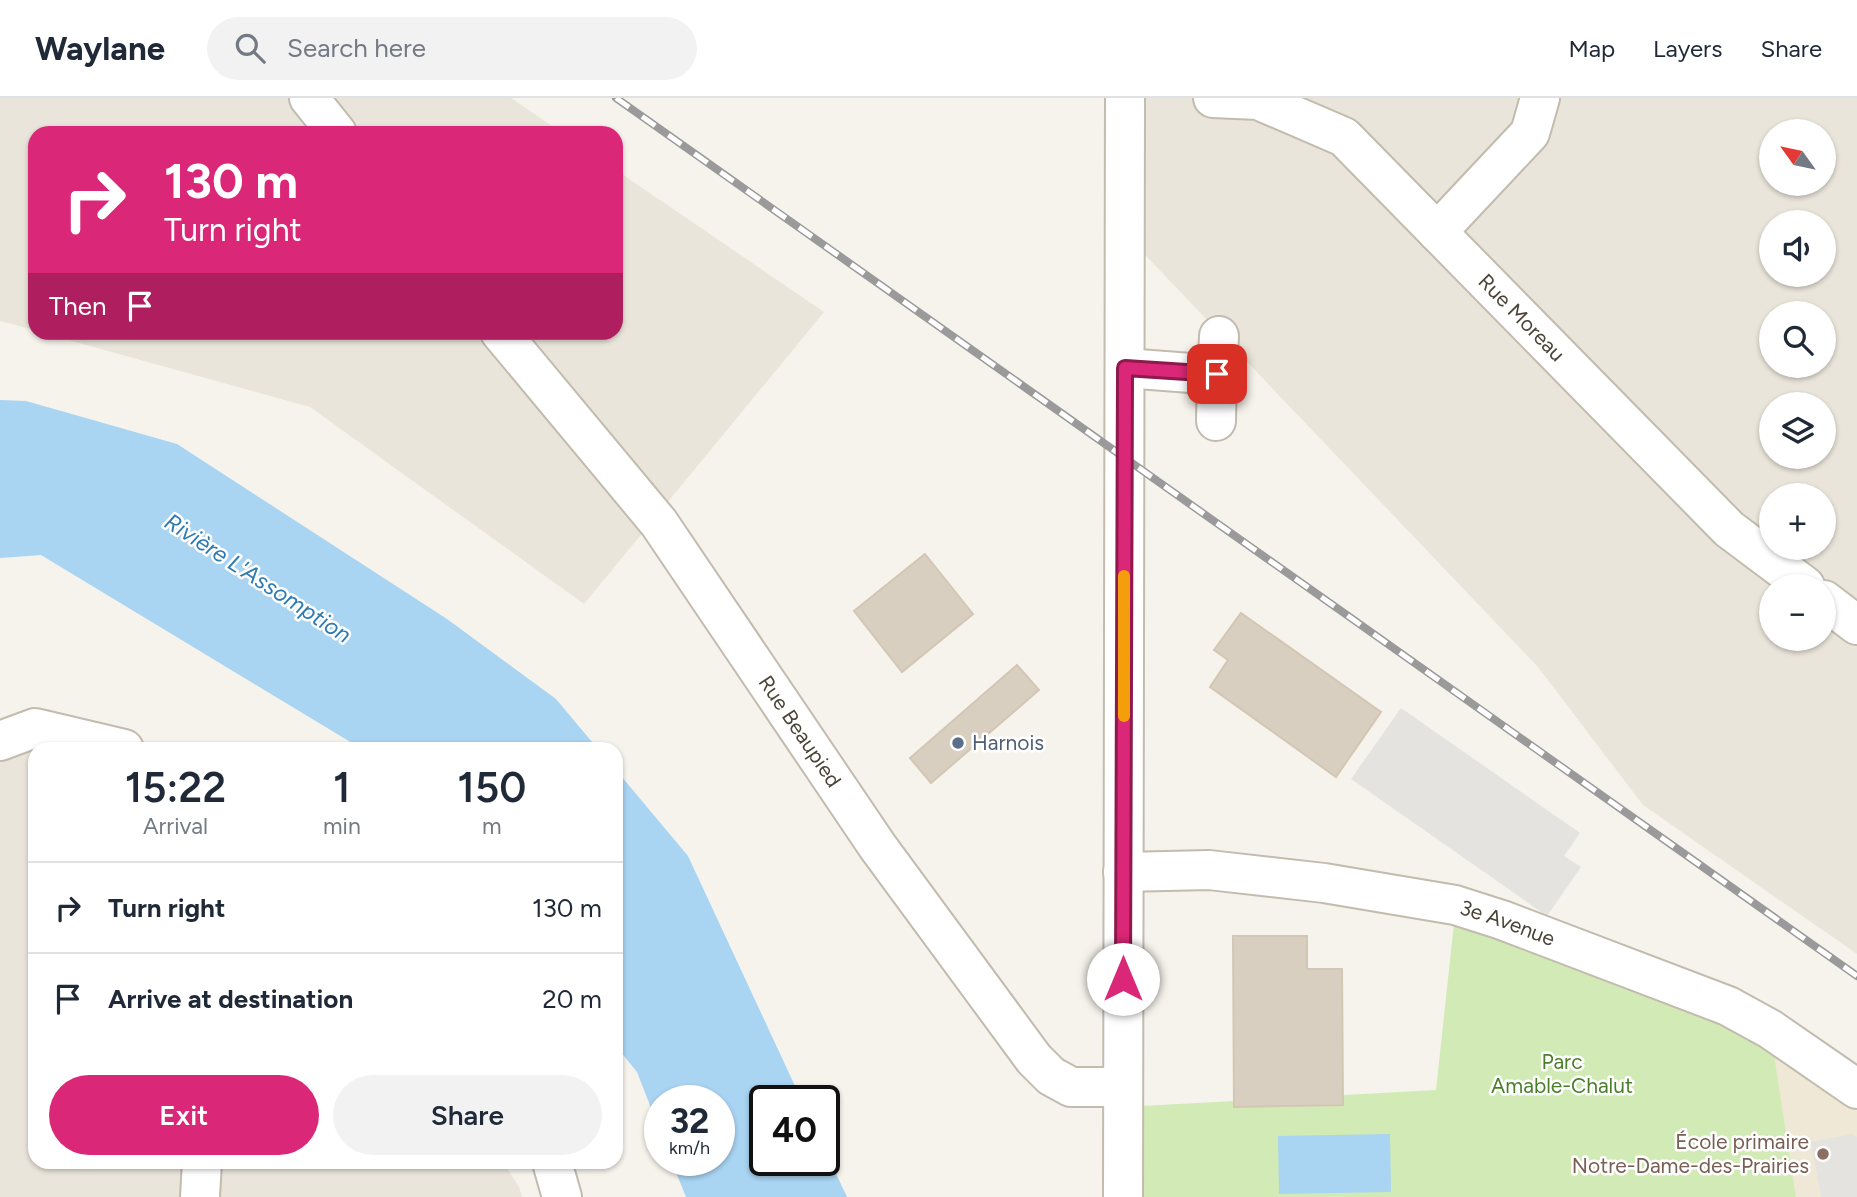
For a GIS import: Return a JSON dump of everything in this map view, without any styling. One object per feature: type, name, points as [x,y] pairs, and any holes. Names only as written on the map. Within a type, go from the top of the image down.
[{"type":"street","points":[[309,98],[331,126]]},
{"type":"street","points":[[1123,1197],[1125,98]]},
{"type":"street","name":"Rue Moreau","points":[[1213,98],[1258,100],[1344,137],[1729,529],[1789,574]]},
{"type":"street","points":[[1437,232],[1530,133],[1540,98]]},
{"type":"street","points":[[1216,421],[1219,336]]},
{"type":"street","name":"Rue Beaupied","points":[[507,340],[659,523],[878,847],[1034,1059],[1051,1076],[1071,1087],[1122,1087]]},
{"type":"street","points":[[1125,368],[1217,374]]},
{"type":"street","points":[[1836,609],[1857,625]]},
{"type":"street","points":[[0,741],[34,728],[94,742]]},
{"type":"street","name":"3e Avenue","points":[[1123,872],[1209,870],[1324,883],[1455,905],[1503,919],[1728,1006],[1770,1028],[1857,1089]]},
{"type":"street","points":[[200,1197],[202,1169]]},
{"type":"street","points":[[554,1169],[562,1197]]},
{"type":"shaded area","points":[[0,98],[511,98],[552,126],[28,126],[28,328],[0,321]]},
{"type":"shaded area","points":[[1105,98],[1857,98],[1857,954],[1643,805],[1538,667],[1108,216]]},
{"type":"shaded area","points":[[623,175],[824,312],[584,604],[310,407],[68,340],[623,340]]},
{"type":"shaded area","points":[[1401,708],[1580,833],[1564,856],[1581,867],[1547,916],[1351,779]]},
{"type":"shaded area","points":[[0,743],[28,744],[28,1169],[507,1169],[522,1197],[0,1197]]},
{"type":"shaded area","name":"École primaire Notre-Dame-des-Prairies","points":[[1773,1051],[1857,1111],[1857,1197],[1796,1197]]},
{"type":"shaded area","points":[[1852,1134],[1857,1137],[1857,1197],[1821,1197],[1811,1142]]},
{"type":"green space","name":"Parc Amable-Chalut","points":[[1456,905],[1770,1029],[1796,1197],[1139,1197],[1141,1106],[1436,1090]]},
{"type":"water","name":"Rivière L'Assomption","points":[[0,400],[26,401],[177,444],[447,619],[556,699],[592,742],[350,742],[41,555],[0,558]]},
{"type":"water","points":[[623,778],[688,856],[795,1085],[749,1085],[749,1176],[837,1176],[847,1197],[686,1197],[677,1176],[735,1176],[735,1085],[644,1085],[644,1090],[637,1072],[623,1055]]},
{"type":"water","points":[[1390,1134],[1391,1192],[1279,1194],[1278,1136]]},
{"type":"building","points":[[925,554],[973,614],[902,672],[854,611]]},
{"type":"building","points":[[1241,613],[1381,712],[1336,777],[1210,687],[1228,660],[1214,650]]},
{"type":"building","points":[[1017,665],[1039,690],[931,783],[910,758]]},
{"type":"building","points":[[1233,936],[1307,936],[1307,969],[1342,969],[1343,1105],[1234,1107]]},
{"type":"railway","points":[[616,98],[1857,976]]},
{"type":"slow traffic","points":[[1124,576],[1124,716]]},
{"type":"place","name":"Harnois","points":[[958,743]]},
{"type":"place","name":"École primaire Notre-Dame-des-Prairies","points":[[1823,1154]]},
{"type":"route","points":[[1123,979],[1125,368],[1217,374]]}]
